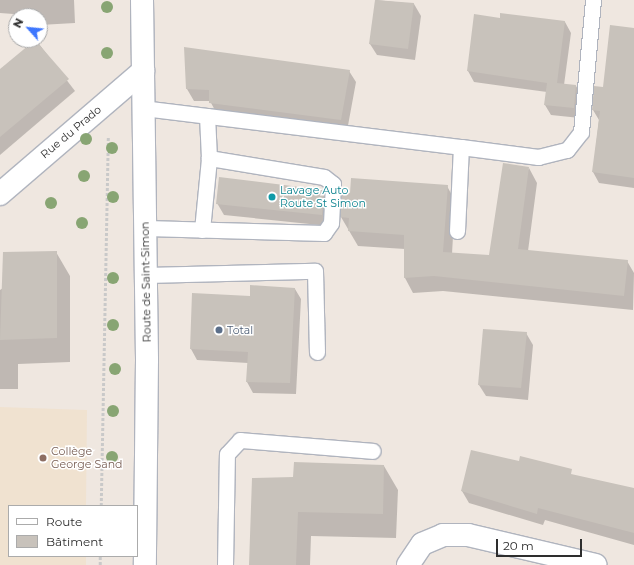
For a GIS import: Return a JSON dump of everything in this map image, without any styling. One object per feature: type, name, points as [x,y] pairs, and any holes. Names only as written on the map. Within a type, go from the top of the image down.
[{"type":"main road","name":"Route de Saint-Simon","points":[[142,0],[146,228],[145,565]]},
{"type":"main road","name":"Rue du Prado","points":[[0,194],[143,71]]},
{"type":"main road","points":[[408,565],[422,544],[443,535],[462,535],[596,565]]},
{"type":"lane","points":[[143,108],[538,157],[567,150],[581,132],[593,0]]},
{"type":"lane","points":[[202,230],[209,158],[207,116]]},
{"type":"lane","points":[[457,231],[461,148]]},
{"type":"lane","points":[[146,228],[324,233],[331,223],[333,184],[324,177],[209,158]]},
{"type":"lane","points":[[146,275],[315,271],[316,352]]},
{"type":"lane","points":[[225,565],[227,454],[240,440],[373,451]]},
{"type":"path","points":[[101,505],[108,131]]},
{"type":"shaded area","name":"Collège George Sand","points":[[0,407],[87,410],[86,505],[8,505],[8,557],[86,557],[86,565],[0,565]]},
{"type":"building","points":[[375,0],[414,3],[408,49],[369,44]]},
{"type":"building","points":[[500,13],[565,21],[557,83],[576,85],[574,108],[544,105],[547,83],[467,71],[474,14],[500,18]]},
{"type":"building","points":[[610,25],[634,28],[634,178],[592,172],[600,111],[592,110],[594,86],[603,87]]},
{"type":"building","points":[[184,47],[350,70],[341,120],[209,103],[209,90],[186,89]]},
{"type":"building","points":[[25,48],[42,48],[69,79],[0,137],[0,69]]},
{"type":"building","points":[[503,163],[529,167],[518,249],[628,260],[624,296],[434,276],[404,278],[404,235],[348,231],[349,218],[340,217],[342,192],[350,193],[351,178],[448,185],[443,252],[489,255]]},
{"type":"building","name":"Lavage Auto Route St Simon","points":[[219,177],[324,190],[322,215],[216,204]]},
{"type":"building","points":[[57,251],[57,338],[0,340],[3,252]]},
{"type":"building","points":[[250,285],[295,288],[290,383],[246,382],[248,352],[190,349],[192,293],[250,296]]},
{"type":"building","points":[[483,329],[527,332],[521,388],[478,385]]},
{"type":"building","points":[[471,450],[519,461],[520,456],[572,469],[571,474],[634,488],[634,533],[538,508],[537,514],[461,491]]},
{"type":"building","points":[[294,462],[384,465],[383,514],[298,512],[296,565],[249,565],[252,478],[293,477]]},
{"type":"place","name":"Lavage Auto Route St Simon","points":[[272,197]]},
{"type":"place","name":"Total","points":[[219,330]]},
{"type":"place","name":"Collège George Sand","points":[[43,458]]}]
